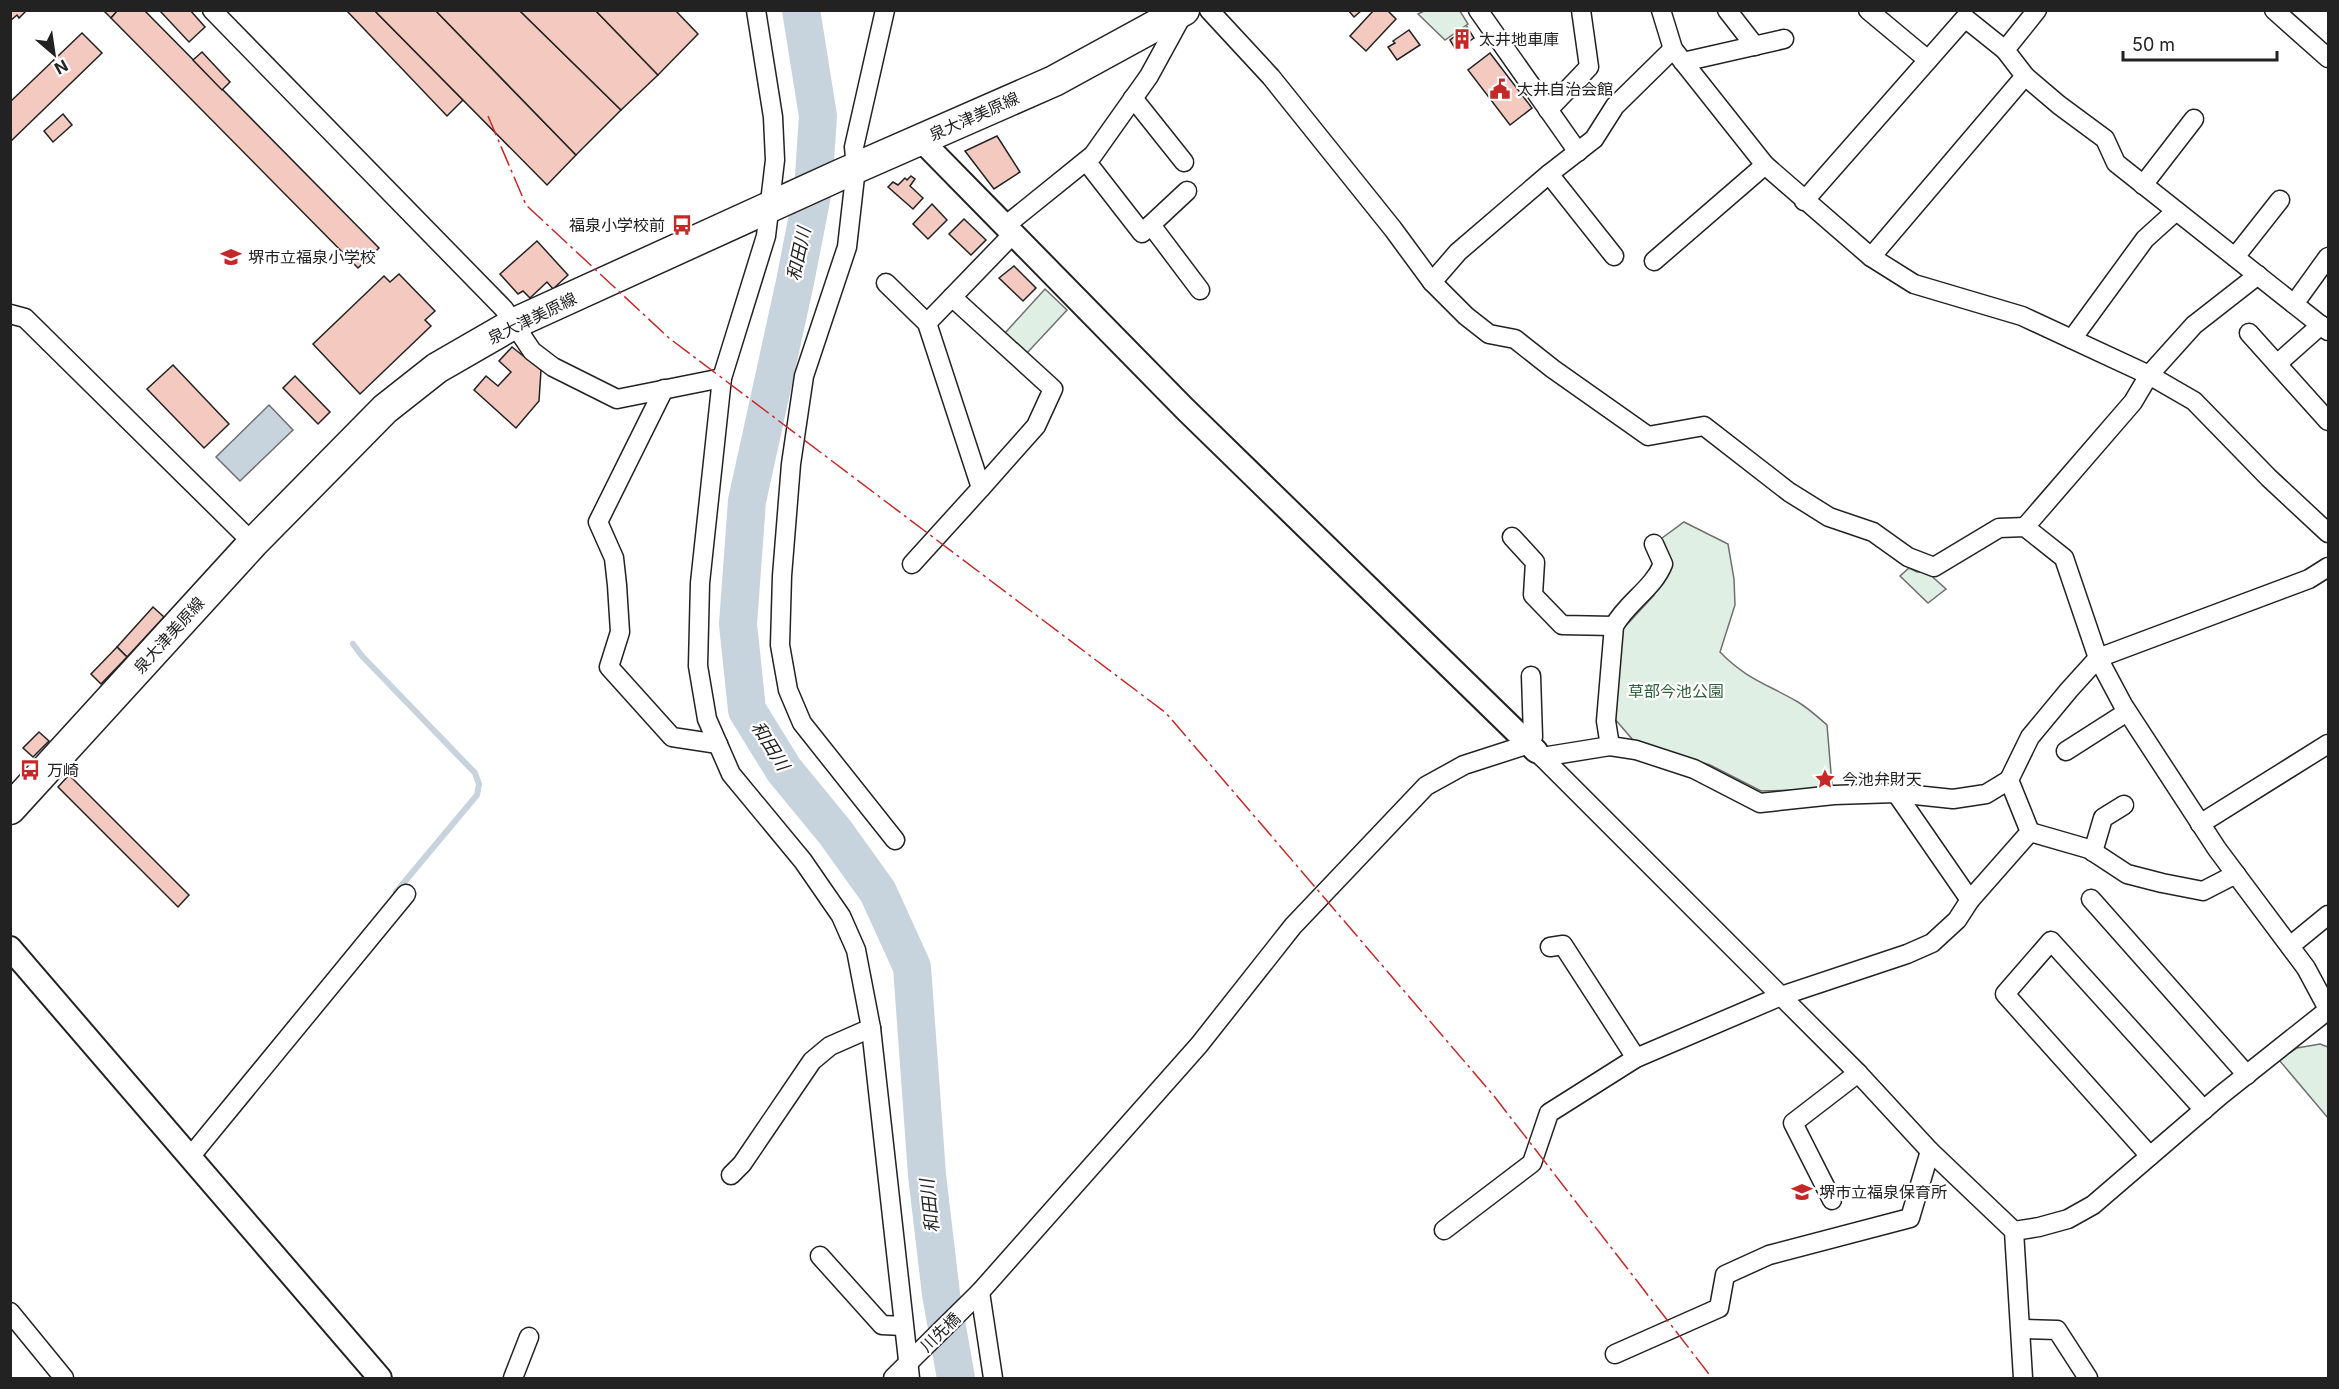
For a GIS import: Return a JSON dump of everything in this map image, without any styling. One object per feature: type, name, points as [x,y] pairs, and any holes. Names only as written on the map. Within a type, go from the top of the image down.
[{"type":"main road","name":"泉大津美原線","points":[[10,809],[253,543],[385,409],[438,368],[515,323],[920,139],[1054,81],[1184,10]]},
{"type":"street","points":[[212,10],[495,300],[515,323],[532,351],[553,367],[617,399],[722,378]]},
{"type":"street","points":[[756,10],[773,117],[778,205],[766,236],[722,378],[700,583],[698,666],[707,719],[731,774],[803,861],[840,916],[856,950],[871,1028],[908,1371]]},
{"type":"street","points":[[885,10],[849,171],[847,247],[804,376],[791,464],[782,576],[780,645],[788,690],[802,723],[895,840]]},
{"type":"street","points":[[927,323],[1009,230],[1093,155],[1149,76],[1184,10]]},
{"type":"street","points":[[1209,10],[1270,77],[1393,229],[1432,282],[1466,316],[1489,334],[1515,339],[1553,369],[1648,436],[1704,426],[1789,492],[1829,517],[1873,532],[1908,558],[1934,567],[1999,528],[2025,527],[2064,558],[2098,658],[2127,712],[2200,824],[2306,968],[2328,1010],[2204,1110],[2093,1205],[2080,1213],[2039,1227],[2014,1231]]},
{"type":"street","points":[[1478,10],[1578,152]]},
{"type":"street","points":[[1548,110],[1589,67],[1581,10]]},
{"type":"street","points":[[1661,10],[1678,56],[1765,165],[1871,257],[1914,284],[2022,316],[2149,375],[2194,401],[2269,478],[2328,533]]},
{"type":"street","points":[[1727,10],[1755,46]]},
{"type":"street","points":[[1868,10],[1928,60]]},
{"type":"street","points":[[2274,10],[2328,58]]},
{"type":"street","points":[[2005,50],[2031,13]]},
{"type":"street","points":[[1804,201],[1965,18],[2005,50],[2025,75],[2059,105],[2105,139],[2116,163],[2325,328],[2277,364]]},
{"type":"street","points":[[1432,282],[1458,252],[1549,174],[1594,139],[1615,106],[1678,56],[1755,46],[1784,39]]},
{"type":"street","points":[[1871,257],[2025,75]]},
{"type":"street","points":[[1134,98],[1184,162]]},
{"type":"street","points":[[2144,185],[2194,119]]},
{"type":"street","points":[[920,139],[1185,409],[1536,751],[1858,1073],[1930,1151],[2014,1231],[2023,1378]]},
{"type":"street","points":[[1086,161],[1142,233],[1187,191]]},
{"type":"street","points":[[1654,261],[1765,165]]},
{"type":"street","points":[[1549,174],[1614,256]]},
{"type":"street","points":[[2235,257],[2280,200]]},
{"type":"street","points":[[2072,339],[2145,239],[2176,211]]},
{"type":"street","points":[[1151,225],[1200,290]]},
{"type":"street","points":[[2294,304],[2328,257]]},
{"type":"street","points":[[2025,527],[2133,402],[2149,375],[2194,325],[2258,275]]},
{"type":"street","points":[[886,283],[927,323],[981,488]]},
{"type":"street","points":[[912,564],[1036,426],[1053,389],[952,297]]},
{"type":"street","points":[[10,314],[25,318],[253,543]]},
{"type":"street","points":[[2249,333],[2328,421]]},
{"type":"street","points":[[664,389],[598,522],[614,558],[617,585],[620,632],[609,667],[672,737],[718,744]]},
{"type":"street","points":[[1512,537],[1535,562],[1533,595],[1562,625],[1614,626]]},
{"type":"street","points":[[1610,746],[1606,721],[1614,626],[1620,615],[1658,577],[1663,564],[1654,544]]},
{"type":"street","points":[[2030,832],[2009,780],[2030,737],[2068,690],[2098,658],[2309,579],[2328,567]]},
{"type":"street","points":[[1531,676],[1533,737],[1536,751]]},
{"type":"street","points":[[2066,751],[2127,712]]},
{"type":"street","points":[[2200,824],[2328,744]]},
{"type":"street","name":"川先橋","points":[[893,1378],[908,1371],[977,1296],[1199,1045],[1293,926],[1426,786],[1464,765],[1536,751],[1610,746],[1636,750],[1694,770],[1760,803],[1834,795],[1896,793],[1953,799],[1986,794],[2009,780]]},
{"type":"street","points":[[1896,793],[1970,900]]},
{"type":"street","points":[[2093,852],[2103,818],[2124,805]]},
{"type":"street","points":[[2030,832],[2093,852],[2127,874],[2203,891],[2236,874]]},
{"type":"street","points":[[1444,1230],[1532,1163],[1549,1113],[1636,1058],[1781,996],[1907,954],[1932,943],[1957,920],[1970,900],[2030,832]]},
{"type":"street","points":[[190,1157],[406,894]]},
{"type":"street","points":[[2091,899],[2247,1075]]},
{"type":"street","points":[[2290,946],[2328,915]]},
{"type":"street","points":[[2151,1156],[2005,994],[2051,941],[2204,1110]]},
{"type":"street","points":[[1550,947],[1563,945],[1636,1058]]},
{"type":"street","points":[[10,948],[380,1378]]},
{"type":"street","points":[[731,1175],[742,1164],[812,1061],[830,1046],[871,1028]]},
{"type":"street","points":[[1832,1200],[1793,1123],[1858,1073]]},
{"type":"street","points":[[1615,1354],[1719,1308],[1725,1275],[1769,1255],[1910,1218],[1930,1151]]},
{"type":"street","points":[[820,1256],[882,1325],[903,1326]]},
{"type":"street","points":[[977,1296],[993,1378]]},
{"type":"street","points":[[10,1312],[64,1378]]},
{"type":"street","points":[[2021,1329],[2056,1330],[2088,1378]]},
{"type":"street","points":[[513,1378],[529,1337]]},
{"type":"green space","points":[[1424,11],[1460,11],[1468,24],[1445,40],[1418,14]]},
{"type":"green space","points":[[1045,289],[1067,310],[1027,353],[1005,333]]},
{"type":"green space","name":"草部今池公園","points":[[1684,522],[1728,544],[1734,579],[1735,605],[1720,652],[1739,669],[1798,702],[1827,725],[1832,785],[1801,790],[1761,791],[1710,765],[1633,740],[1614,718],[1622,630],[1654,595],[1666,569],[1658,541]]},
{"type":"green space","points":[[1909,568],[1917,572],[1927,572],[1946,589],[1928,603],[1900,576]]},
{"type":"green space","points":[[2320,1044],[2328,1047],[2328,1118],[2279,1060],[2297,1048]]},
{"type":"shaded area","points":[[269,405],[293,430],[240,481],[216,457]]},
{"type":"building","points":[[10,10],[27,10],[19,18],[17,15],[10,21]]},
{"type":"building","points":[[103,10],[118,10],[111,18]]},
{"type":"building","points":[[118,10],[144,10],[379,248],[358,268],[111,18]]},
{"type":"building","points":[[190,10],[205,27],[189,42],[160,11]]},
{"type":"building","points":[[346,10],[374,10],[463,100],[447,116]]},
{"type":"building","points":[[374,10],[435,10],[576,155],[547,185]]},
{"type":"building","points":[[435,10],[519,10],[621,110],[576,155]]},
{"type":"building","points":[[519,10],[595,10],[658,75],[621,110]]},
{"type":"building","points":[[595,10],[675,10],[698,34],[658,75]]},
{"type":"building","points":[[1348,10],[1362,10],[1354,17]]},
{"type":"building","points":[[1374,10],[1387,10],[1396,19],[1366,51],[1350,36]]},
{"type":"building","name":"太井地車庫","points":[[1467,27],[1474,38],[1456,50],[1450,40]]},
{"type":"building","points":[[1409,30],[1420,45],[1397,60],[1388,47]]},
{"type":"building","points":[[82,33],[102,53],[10,142],[10,102]]},
{"type":"building","points":[[202,52],[230,82],[222,90],[193,60]]},
{"type":"building","name":"太井自治会館","points":[[1490,53],[1532,108],[1510,125],[1468,70]]},
{"type":"building","points":[[63,114],[72,125],[53,142],[44,131]]},
{"type":"building","points":[[997,136],[1020,172],[994,189],[965,151]]},
{"type":"building","points":[[911,176],[915,179],[910,186],[923,198],[913,209],[888,187],[893,182],[898,185]]},
{"type":"building","points":[[932,204],[947,220],[928,239],[913,224]]},
{"type":"building","points":[[964,219],[986,240],[971,255],[949,234]]},
{"type":"building","points":[[537,241],[568,275],[553,289],[547,282],[530,298],[523,291],[518,294],[500,274]]},
{"type":"building","points":[[1014,266],[1036,288],[1023,301],[999,278]]},
{"type":"building","points":[[399,274],[435,311],[425,320],[431,326],[360,394],[313,344],[384,276],[390,282]]},
{"type":"building","points":[[512,347],[541,370],[539,401],[516,428],[474,390],[486,376],[498,386],[511,372],[499,361]]},
{"type":"building","points":[[173,365],[229,424],[204,448],[147,389]]},
{"type":"building","points":[[295,376],[330,412],[318,424],[283,388]]},
{"type":"building","points":[[153,607],[164,617],[127,657],[117,647]]},
{"type":"building","points":[[117,647],[127,657],[101,684],[91,674]]},
{"type":"building","points":[[39,732],[49,741],[33,757],[23,748]]},
{"type":"building","points":[[69,775],[189,895],[178,907],[58,787]]},
{"type":"waterway","name":"和田川","points":[[801,10],[818,116],[813,190],[747,501],[738,624],[747,710],[784,770],[835,832],[878,892],[912,967],[927,1175],[941,1294],[956,1378]]},
{"type":"waterway","points":[[353,644],[475,773],[479,784],[477,795],[396,892]]},
{"type":"power","points":[[488,116],[526,205],[669,338],[1166,713],[1494,1096],[1712,1378]]},
{"type":"place","name":"太井地車庫","points":[[1462,39]]},
{"type":"place","name":"太井自治会館","points":[[1500,89]]},
{"type":"place","name":"福泉小学校前","points":[[682,225]]},
{"type":"place","name":"堺市立福泉小学校","points":[[231,257]]},
{"type":"place","name":"万崎","points":[[30,770]]},
{"type":"place","name":"今池弁財天","points":[[1825,779]]},
{"type":"place","name":"堺市立福泉保育所","points":[[1802,1192]]}]
